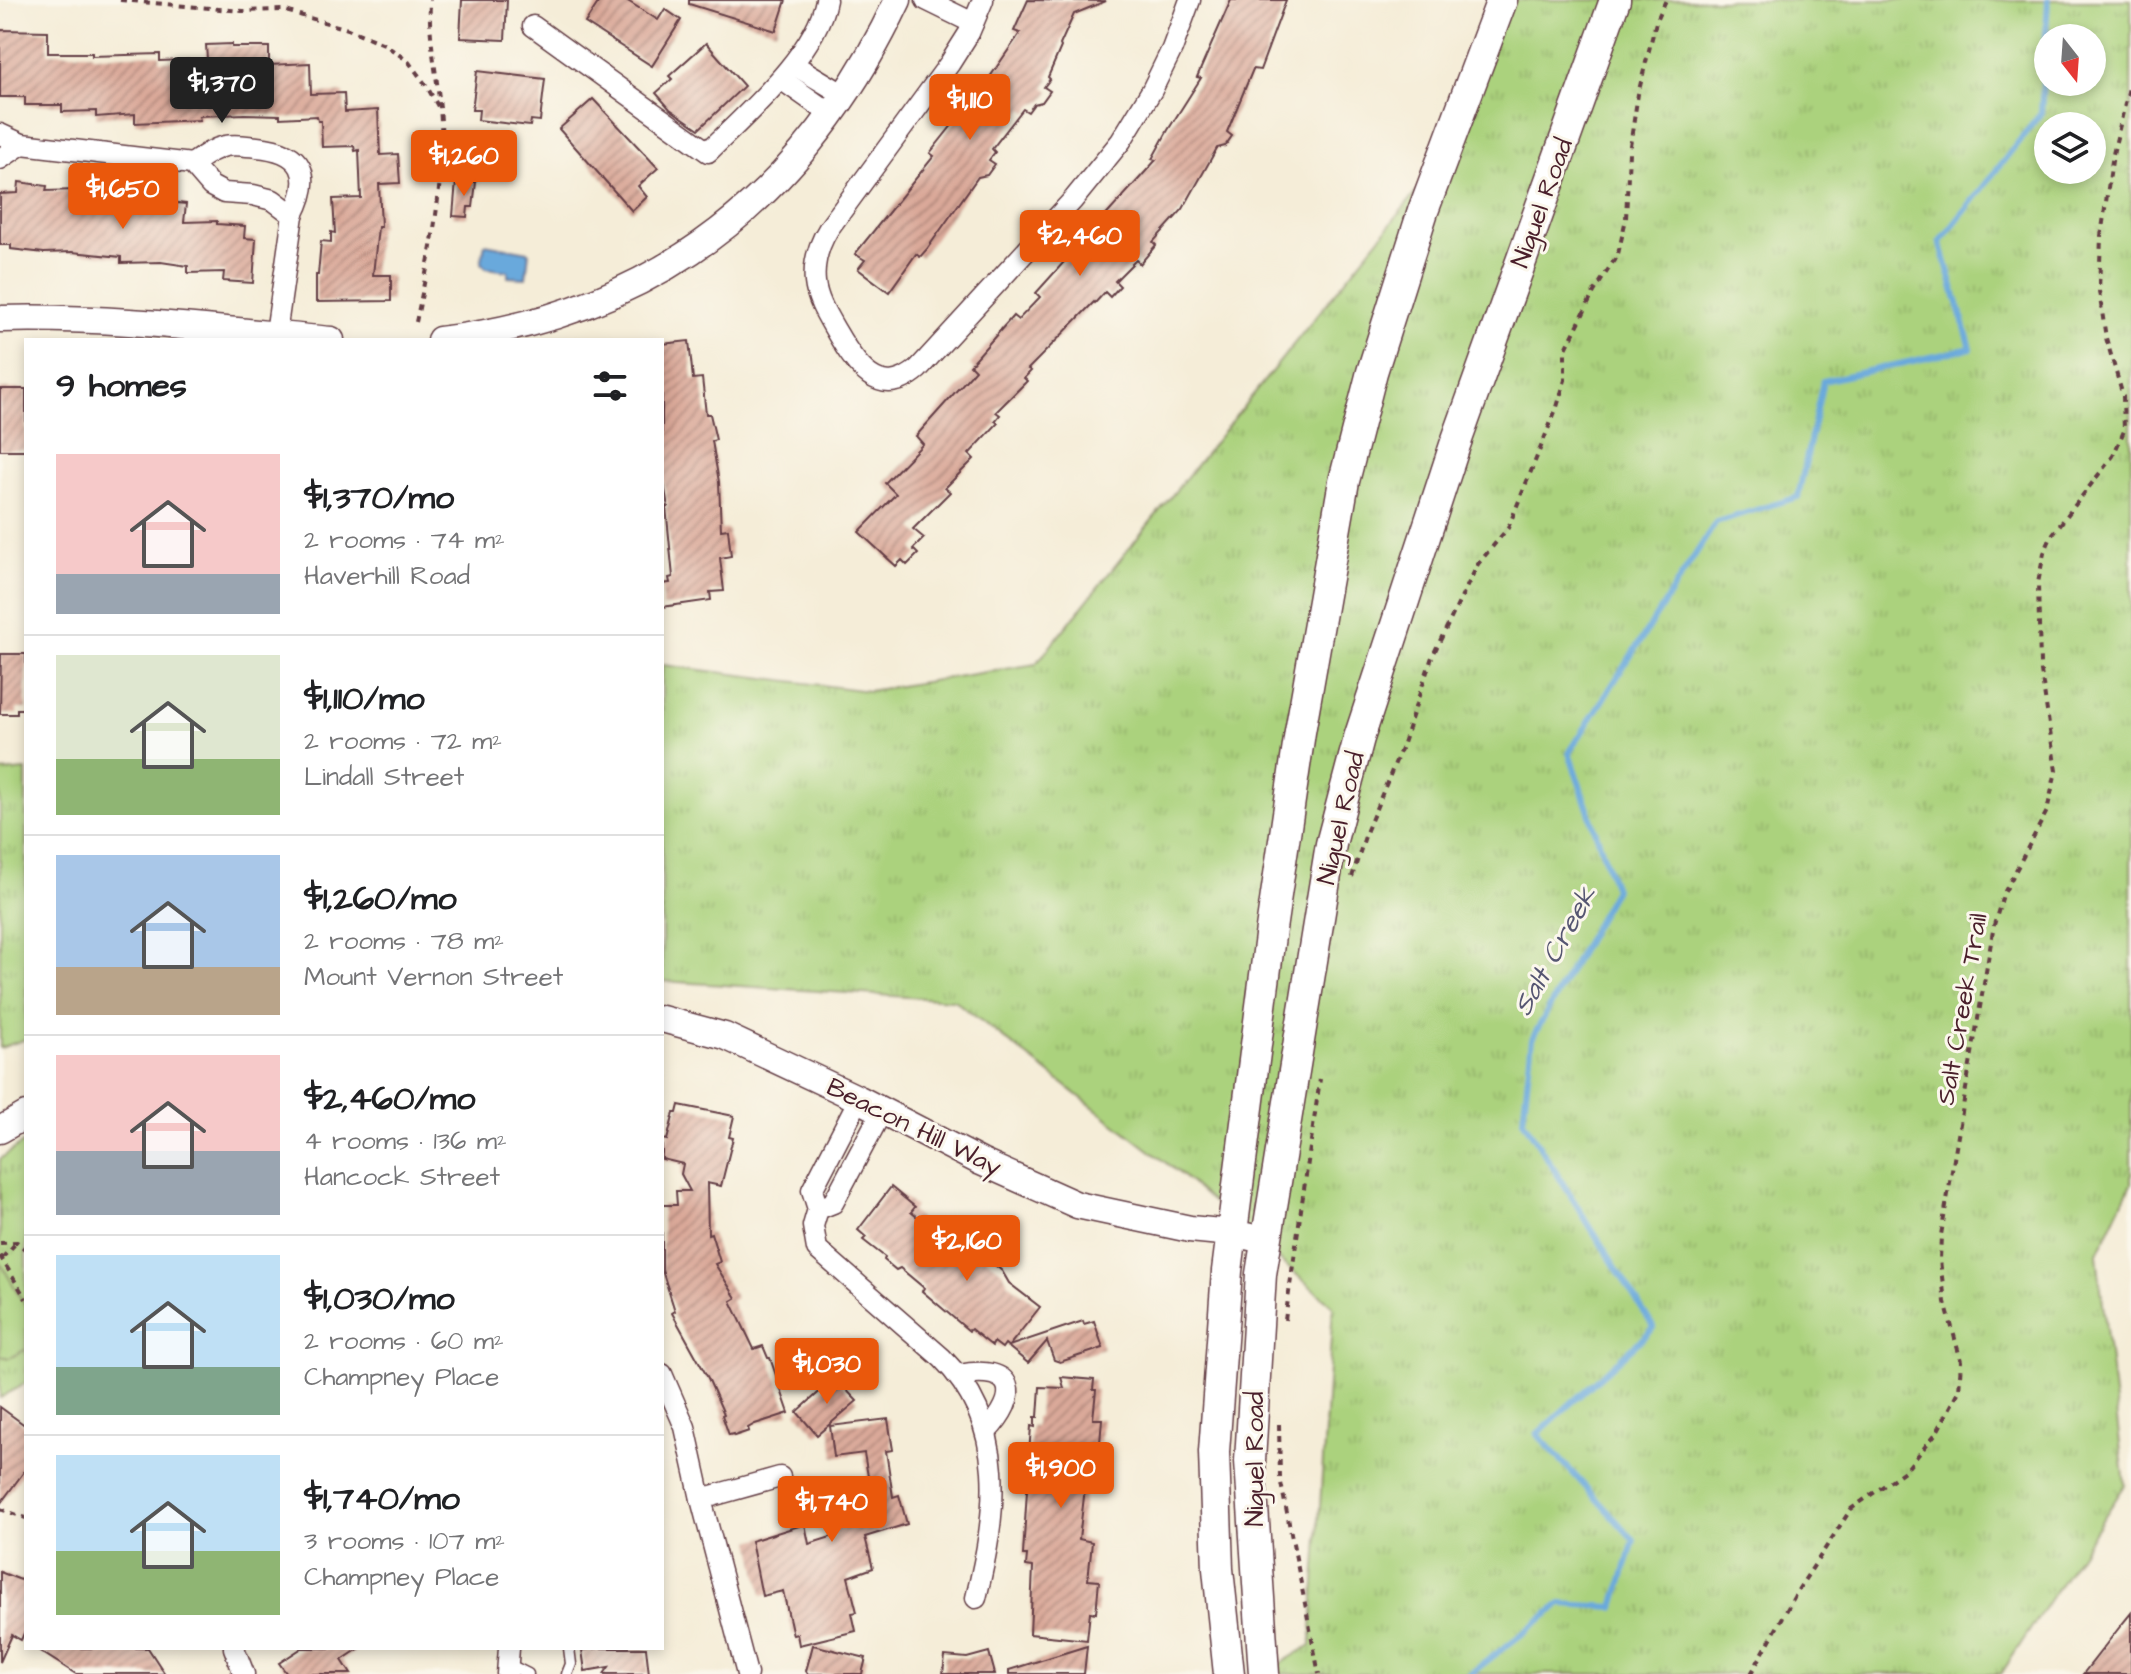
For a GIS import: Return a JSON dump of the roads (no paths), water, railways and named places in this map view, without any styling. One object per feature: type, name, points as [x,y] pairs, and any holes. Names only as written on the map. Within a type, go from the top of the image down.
[{"type":"main road","name":"Niguel Road","points":[[1229,1674],[1218,1569],[1214,1452],[1231,1233],[1300,732],[1344,481],[1372,372],[1423,211],[1502,0]]},
{"type":"main road","name":"Niguel Road","points":[[1264,1674],[1250,1461],[1265,1240],[1331,844],[1359,738],[1455,445],[1615,0]]},
{"type":"street","points":[[533,26],[708,152],[787,72],[823,12],[826,0]]},
{"type":"street","points":[[453,338],[500,331],[545,319],[617,292],[685,255],[769,189],[810,145],[839,106],[879,41],[898,0]]},
{"type":"street","points":[[926,0],[973,23]]},
{"type":"street","points":[[983,0],[950,63],[829,228],[817,254],[815,282],[824,310],[857,366],[870,377],[887,381],[903,378],[918,369],[1093,177],[1121,141],[1152,90],[1172,49],[1190,0]]},
{"type":"street","points":[[787,72],[839,106]]},
{"type":"street","points":[[0,134],[22,144],[192,164],[211,186],[224,193],[273,200],[293,215]]},
{"type":"street","points":[[0,159],[22,144]]},
{"type":"street","points":[[0,319],[140,321],[275,337],[293,215],[302,198],[305,181],[300,166],[291,155],[276,149],[227,145],[208,152],[192,164]]},
{"type":"street","name":"Beacon Hill Way","points":[[664,1020],[725,1036],[871,1105],[981,1162],[1077,1205],[1190,1229],[1265,1240]]},
{"type":"street","points":[[871,1105],[812,1190],[818,1209],[813,1226],[817,1249],[959,1375],[974,1399],[986,1432],[994,1494],[990,1540],[976,1598]]},
{"type":"street","points":[[0,1130],[24,1116]]},
{"type":"street","points":[[959,1375],[989,1372],[1003,1380],[1007,1387],[1009,1397],[1005,1408],[986,1432]]},
{"type":"street","points":[[664,1379],[685,1427],[747,1674]]},
{"type":"street","points":[[701,1499],[780,1477]]},
{"type":"street","points":[[235,1650],[244,1674]]},
{"type":"lane","points":[[567,1674],[571,1664],[569,1650]]},
{"type":"lane","points":[[508,1662],[528,1674]]},
{"type":"water","points":[[485,244],[529,252],[526,278],[508,277],[508,271],[486,268],[481,263]]},
{"type":"waterway","name":"Salt Creek","points":[[1470,1674],[1561,1604],[1614,1607],[1634,1540],[1537,1434],[1654,1328],[1523,1120],[1532,1039],[1615,889],[1569,753],[1716,522],[1798,497],[1823,381],[1971,348],[1940,242],[2041,113],[2048,0]]}]
